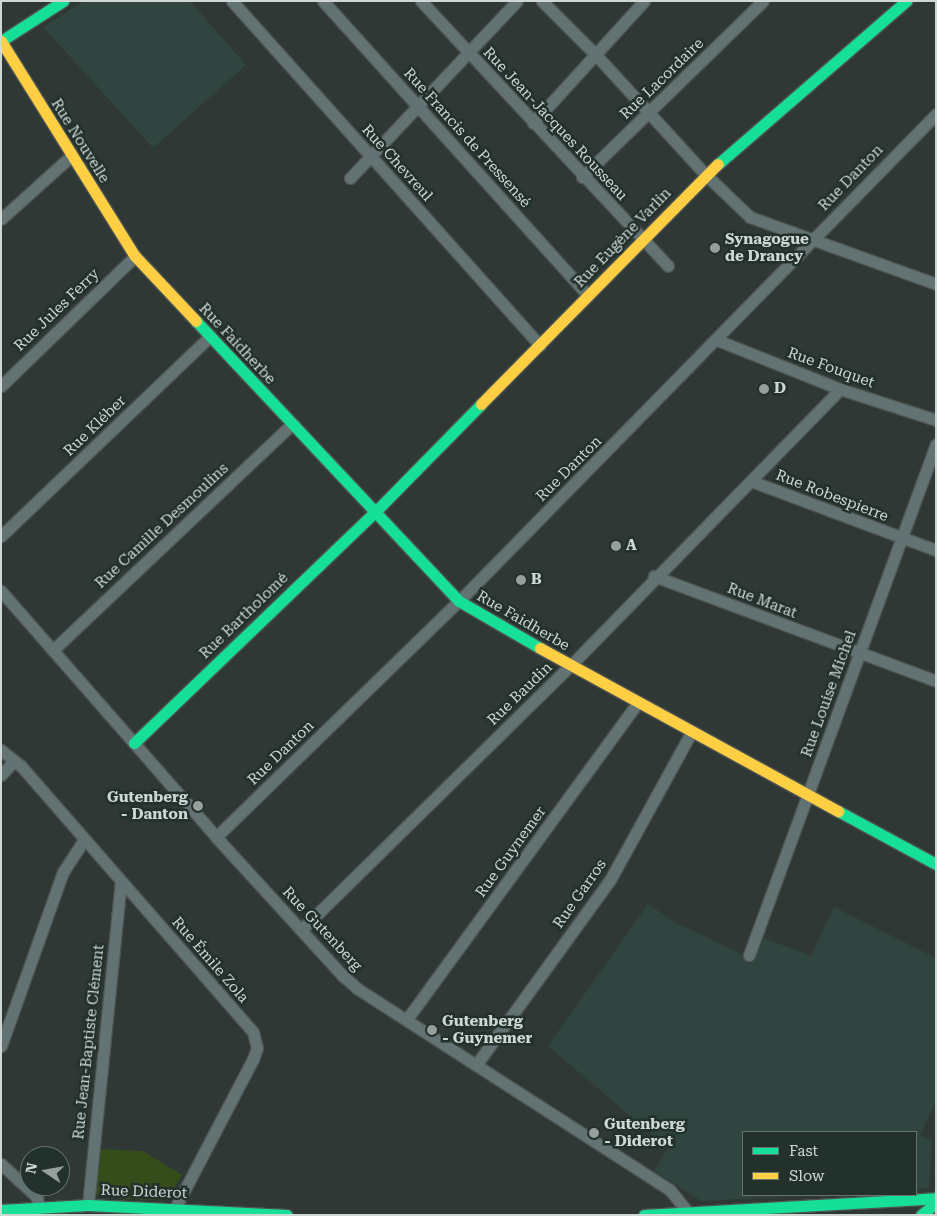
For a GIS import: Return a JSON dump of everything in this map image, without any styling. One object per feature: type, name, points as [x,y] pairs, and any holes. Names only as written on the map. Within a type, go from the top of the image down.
[{"type":"main road","points":[[1,41],[63,1]]},
{"type":"main road","name":"Rue Eugène Varlin","points":[[375,512],[706,175],[906,1]]},
{"type":"main road","name":"Rue Nouvelle","points":[[1,41],[135,256]]},
{"type":"main road","name":"Rue Faidherbe","points":[[135,256],[209,337],[460,601],[570,666],[935,862]]},
{"type":"main road","name":"Rue Bartholomé","points":[[134,743],[375,512]]},
{"type":"main road","points":[[644,1215],[936,1198]]},
{"type":"main road","points":[[879,1200],[928,1212],[936,1203]]},
{"type":"main road","name":"Rue Diderot","points":[[1,1210],[38,1206],[88,1205],[286,1215]]},
{"type":"street","name":"Rue Chevreul","points":[[232,1],[540,345]]},
{"type":"street","name":"Rue Francis de Pressensé","points":[[324,1],[588,295]]},
{"type":"street","name":"Rue Jean-Jacques Rousseau","points":[[421,1],[582,177],[668,266]]},
{"type":"street","points":[[350,178],[372,158],[517,1]]},
{"type":"street","points":[[542,1],[596,55],[648,114],[706,175],[750,217],[936,284]]},
{"type":"street","points":[[533,123],[644,1]]},
{"type":"street","name":"Rue Lacordaire","points":[[582,177],[763,1]]},
{"type":"street","name":"Rue Danton","points":[[216,837],[460,601],[936,114]]},
{"type":"street","points":[[1,219],[71,156]]},
{"type":"street","name":"Rue Jules Ferry","points":[[1,386],[135,256]]},
{"type":"street","name":"Rue Kléber","points":[[1,536],[209,337]]},
{"type":"street","name":"Rue Fouquet","points":[[717,340],[840,389],[936,420]]},
{"type":"street","name":"Rue Baudin","points":[[301,930],[570,666],[654,576],[751,482],[840,389]]},
{"type":"street","name":"Rue Camille Desmoulins","points":[[53,650],[292,424]]},
{"type":"street","name":"Rue Louise Michel","points":[[749,955],[936,444]]},
{"type":"street","name":"Rue Robespierre","points":[[751,482],[936,550]]},
{"type":"street","name":"Rue Marat","points":[[654,576],[936,681]]},
{"type":"street","name":"Rue Gutenberg","points":[[1,592],[216,837],[353,984],[670,1190],[687,1211]]},
{"type":"street","name":"Rue Guynemer","points":[[407,1019],[638,702]]},
{"type":"street","name":"Rue Garros","points":[[476,1065],[610,880],[692,731]]},
{"type":"street","name":"Rue Émile Zola","points":[[1,750],[14,761],[253,1032],[256,1048],[174,1208]]},
{"type":"street","points":[[1,775],[14,761]]},
{"type":"street","points":[[1,1046],[63,872],[84,840]]},
{"type":"street","name":"Rue Jean-Baptiste Clément","points":[[88,1205],[121,882]]},
{"type":"street","points":[[1,1164],[37,1197],[38,1206]]},
{"type":"shaded area","points":[[84,1],[190,1],[246,65],[153,148],[43,27]]},
{"type":"shaded area","points":[[648,904],[676,923],[755,960],[764,938],[811,956],[834,907],[936,958],[936,1102],[920,1135],[932,1141],[929,1188],[917,1189],[917,1131],[742,1131],[742,1196],[797,1196],[701,1201],[654,1171],[668,1148],[548,1046]]},
{"type":"green space","points":[[100,1149],[143,1151],[182,1175],[167,1200],[119,1199],[116,1193],[116,1198],[99,1197],[95,1192]]},
{"type":"traffic: fast","points":[[1,41],[63,1]]},
{"type":"traffic: fast","points":[[718,164],[906,1]]},
{"type":"traffic: fast","points":[[196,321],[459,601],[540,648]]},
{"type":"traffic: fast","points":[[134,743],[375,512],[481,404]]},
{"type":"traffic: fast","points":[[838,811],[936,864]]},
{"type":"traffic: fast","points":[[644,1215],[936,1198]]},
{"type":"traffic: fast","points":[[921,1215],[936,1203]]},
{"type":"traffic: fast","points":[[1,1210],[88,1205],[287,1215]]},
{"type":"traffic: slow","points":[[1,41],[135,256],[196,321]]},
{"type":"traffic: slow","points":[[481,404],[718,164]]},
{"type":"traffic: slow","points":[[540,648],[838,811]]},
{"type":"place","name":"Synagogue de Drancy","points":[[715,248]]},
{"type":"place","name":"D","points":[[764,389]]},
{"type":"place","name":"A","points":[[616,546]]},
{"type":"place","name":"B","points":[[521,580]]},
{"type":"place","name":"Gutenberg - Danton","points":[[198,806]]},
{"type":"place","name":"Gutenberg - Guynemer","points":[[432,1030]]},
{"type":"place","name":"Gutenberg - Diderot","points":[[594,1133]]}]
